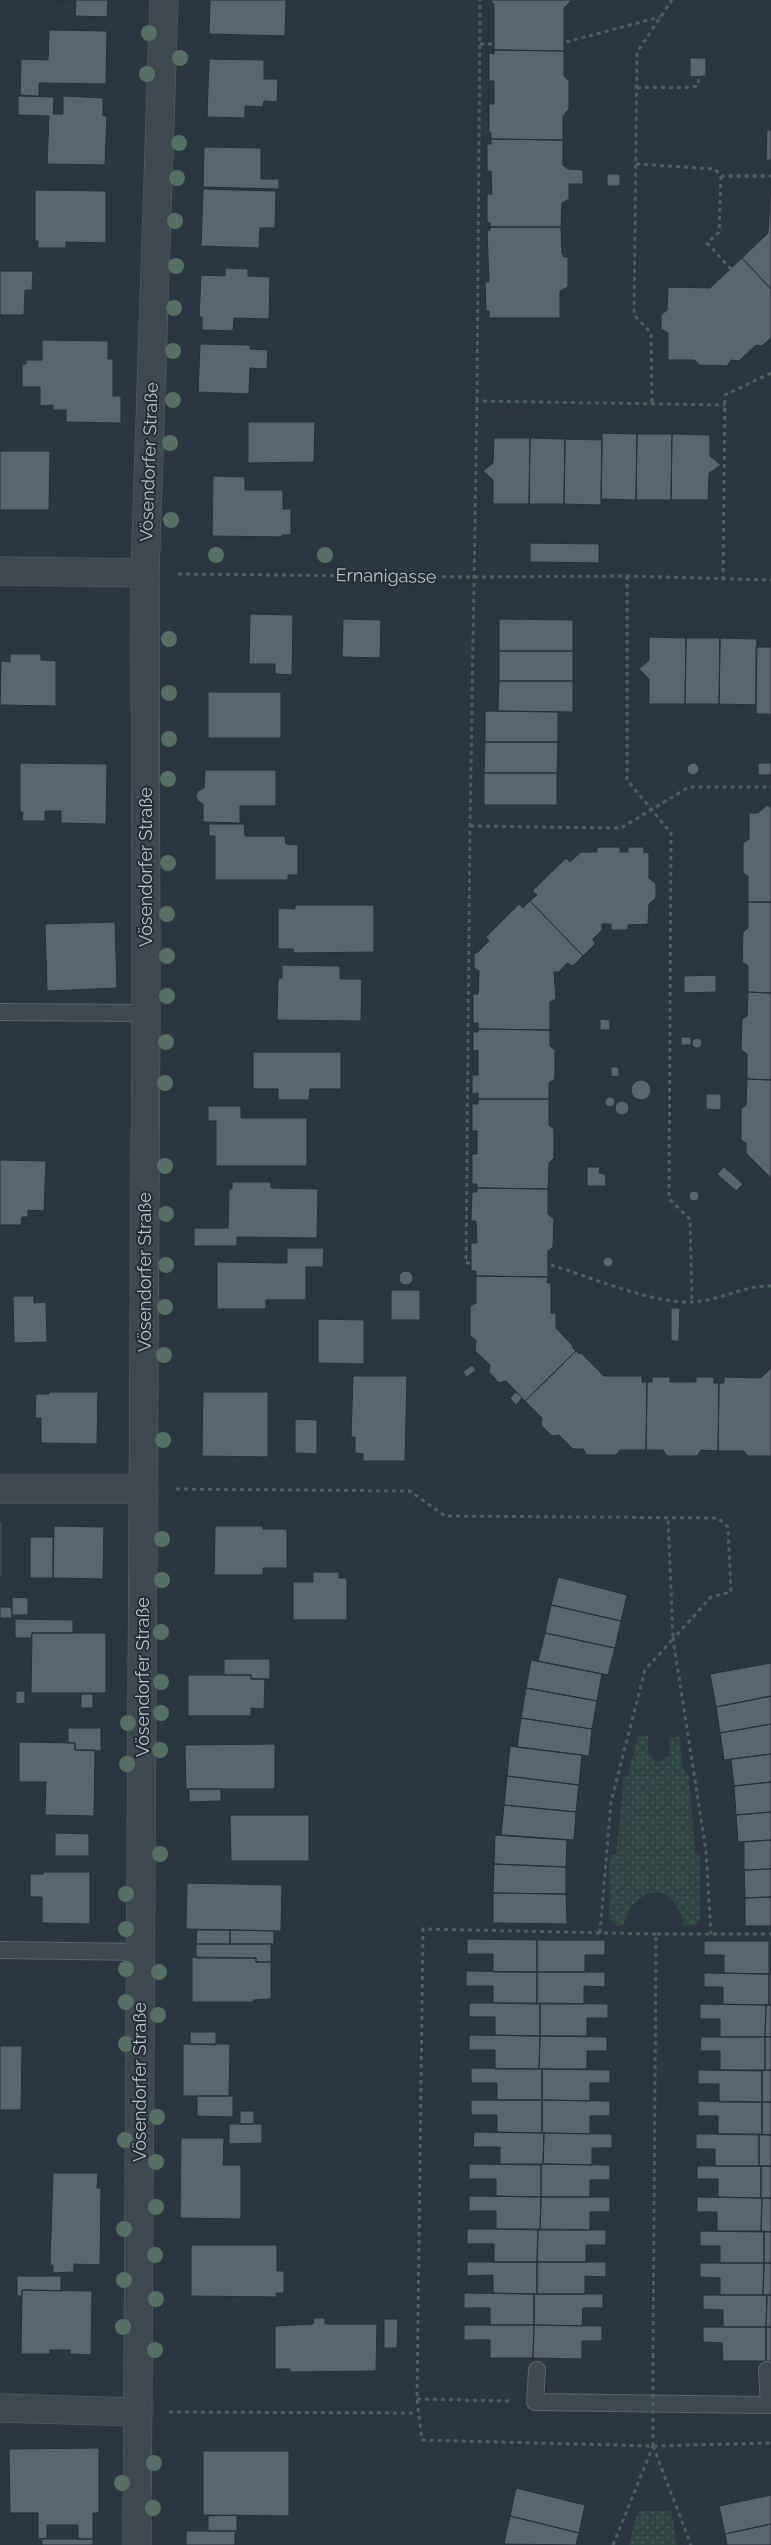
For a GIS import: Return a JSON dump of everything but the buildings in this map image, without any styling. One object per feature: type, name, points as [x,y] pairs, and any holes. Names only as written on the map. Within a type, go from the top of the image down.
[{"type":"street","name":"Vösendorfer Straße","points":[[137,2545],[146,1013],[145,573],[164,0]]},
{"type":"street","points":[[0,571],[145,573]]},
{"type":"street","points":[[0,1489],[144,1489]]},
{"type":"street","points":[[0,2408],[138,2412]]},
{"type":"lane","points":[[0,1012],[146,1013]]},
{"type":"lane","points":[[0,1950],[141,1952]]},
{"type":"lane","points":[[537,2370],[535,2402],[770,2405],[767,2370]]},
{"type":"path","points":[[470,1263],[466,1263],[480,0]]},
{"type":"path","points":[[652,402],[651,332],[634,315],[637,52],[672,0]]},
{"type":"path","points":[[566,42],[660,17]]},
{"type":"path","points":[[480,44],[492,44]]},
{"type":"path","points":[[637,88],[649,86],[679,89],[698,86],[699,76]]},
{"type":"path","points":[[636,164],[715,169],[721,176],[719,232],[707,243],[730,268]]},
{"type":"path","points":[[721,176],[771,176]]},
{"type":"path","points":[[723,580],[725,395],[771,373]]},
{"type":"path","points":[[477,401],[652,402],[725,405]]},
{"type":"path","name":"Ernanigasse","points":[[145,573],[474,577],[627,576],[771,580]]},
{"type":"path","points":[[627,576],[628,780],[671,832],[669,1199],[690,1220],[692,1302]]},
{"type":"path","points":[[470,826],[621,828],[689,787],[771,787]]},
{"type":"path","points":[[552,1265],[671,1302],[692,1302],[758,1285],[771,1286]]},
{"type":"path","points":[[144,1489],[410,1491],[445,1516],[718,1518],[728,1528],[730,1592],[711,1597],[645,1670],[611,1802],[600,1933]]},
{"type":"path","points":[[668,1517],[673,1639],[706,1851],[711,1934]]},
{"type":"path","points":[[771,1934],[656,1934],[423,1929],[417,2399],[417,2413],[422,2440],[653,2446],[771,2443]]},
{"type":"path","points":[[656,1934],[653,2446],[691,2545]]},
{"type":"path","points":[[417,2399],[535,2402]]},
{"type":"path","points":[[138,2412],[417,2413]]},
{"type":"path","points":[[613,2545],[653,2446]]},
{"type":"green space","points":[[638,1736],[648,1736],[648,1756],[658,1762],[670,1756],[669,1737],[680,1737],[682,1765],[689,1777],[695,1854],[700,1855],[700,1919],[695,1925],[684,1926],[678,1908],[668,1896],[661,1893],[645,1895],[636,1902],[623,1926],[618,1926],[609,1919],[609,1854],[616,1854],[624,1777],[628,1776]]},
{"type":"green space","points":[[638,2511],[671,2511],[677,2545],[629,2545]]}]
